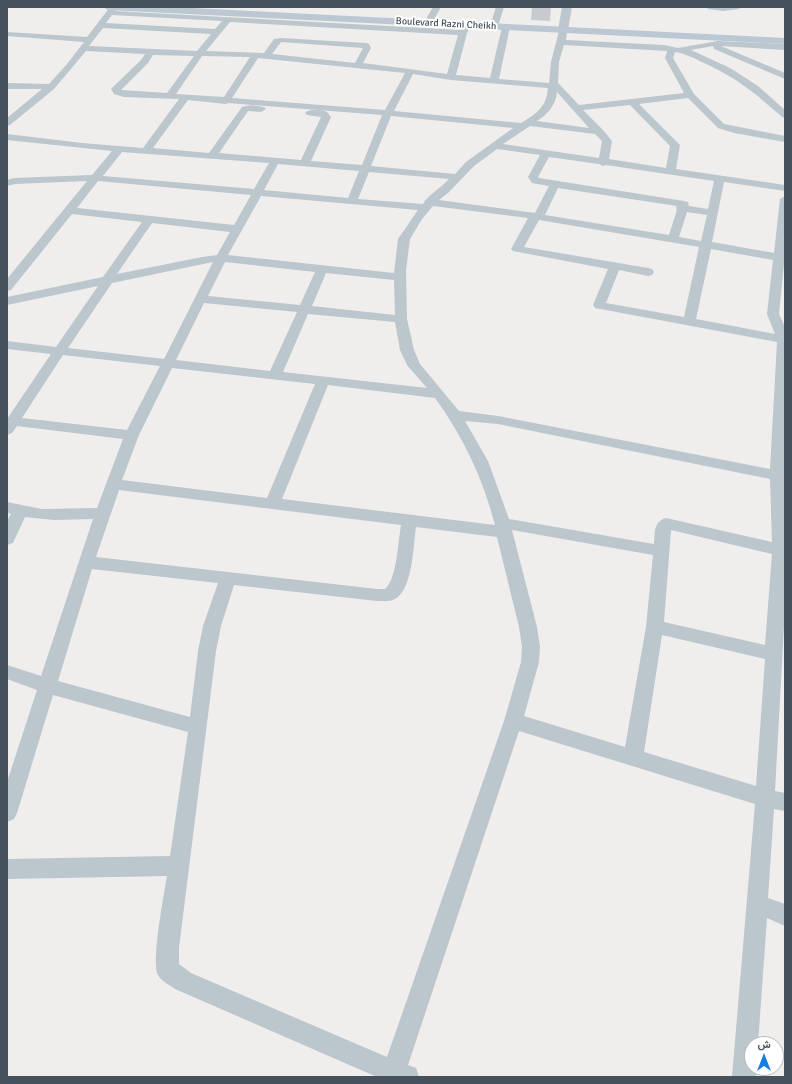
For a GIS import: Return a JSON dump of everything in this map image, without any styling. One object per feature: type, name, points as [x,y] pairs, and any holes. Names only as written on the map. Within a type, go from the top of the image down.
[{"type":"main road","name":"Boulevard Razni Cheikh","points":[[192,7],[271,9],[372,18],[465,29],[506,27],[562,33],[785,40]]},
{"type":"main road","name":"Boulevard Razni Cheikh","points":[[111,8],[281,28],[372,18],[430,19],[495,23],[562,33],[785,36]]},
{"type":"street","points":[[430,19],[438,7]]},
{"type":"street","points":[[495,23],[500,7]]},
{"type":"street","points":[[228,578],[212,626],[208,645],[168,948],[167,969],[183,981],[398,1075],[513,721],[530,662],[531,647],[528,627],[503,528],[481,461],[454,415],[439,394],[414,365],[407,350],[401,320],[401,255],[404,239],[418,217],[428,205],[470,164],[515,131],[542,114],[549,104],[552,97],[555,67],[567,7]]},
{"type":"street","points":[[710,7],[723,9],[736,7]]},
{"type":"street","points":[[7,123],[51,87],[84,48],[111,8],[228,19],[281,28]]},
{"type":"street","points":[[357,66],[367,48],[366,46],[372,18]]},
{"type":"street","points":[[170,96],[200,53],[228,19]]},
{"type":"street","points":[[100,25],[218,32]]},
{"type":"street","points":[[494,81],[506,27]]},
{"type":"street","points":[[281,28],[286,39],[366,46]]},
{"type":"street","points":[[266,56],[281,28]]},
{"type":"street","points":[[451,77],[465,29]]},
{"type":"street","points":[[562,33],[676,50],[727,70],[755,88],[785,115]]},
{"type":"street","points":[[7,34],[88,40]]},
{"type":"street","points":[[710,44],[785,76]]},
{"type":"street","points":[[785,46],[710,44],[676,50],[669,58],[690,95],[721,126],[734,130],[785,139]]},
{"type":"street","points":[[84,48],[266,56],[410,71],[451,77],[554,85],[608,141],[602,163]]},
{"type":"street","points":[[150,52],[144,61],[116,89],[117,92],[124,94],[186,97],[526,124],[600,132]]},
{"type":"street","points":[[226,101],[256,56]]},
{"type":"street","points":[[352,201],[388,113],[410,71]]},
{"type":"street","points":[[7,86],[51,87]]},
{"type":"street","points":[[577,108],[690,95]]},
{"type":"street","points":[[146,151],[186,97]]},
{"type":"street","points":[[630,101],[674,145],[672,171]]},
{"type":"street","points":[[212,156],[245,109],[251,108],[324,114],[326,117],[305,163]]},
{"type":"street","points":[[7,137],[82,146],[305,163],[457,177]]},
{"type":"street","points":[[495,146],[602,163],[672,171],[785,188]]},
{"type":"street","points":[[7,287],[119,149]]},
{"type":"street","points":[[546,153],[533,179],[536,181],[679,202],[684,204],[673,239]]},
{"type":"street","points":[[7,813],[102,513],[132,435],[167,363],[236,230],[275,161]]},
{"type":"street","points":[[7,183],[14,181],[95,178],[352,201],[428,205],[536,217],[778,257]]},
{"type":"street","points":[[689,322],[720,179]]},
{"type":"street","points":[[555,184],[517,249],[648,272]]},
{"type":"street","points":[[744,1077],[765,798],[774,654],[783,550],[781,476],[784,339],[773,314],[785,199]]},
{"type":"street","points":[[682,208],[712,213]]},
{"type":"street","points":[[69,210],[236,230]]},
{"type":"street","points":[[132,435],[10,426],[58,351],[149,219]]},
{"type":"street","points":[[7,301],[211,258],[400,277]]},
{"type":"street","points":[[616,266],[599,306],[784,339]]},
{"type":"street","points":[[274,375],[322,269]]},
{"type":"street","points":[[200,299],[401,320]]},
{"type":"street","points":[[7,345],[439,394]]},
{"type":"street","points":[[272,504],[323,380]]},
{"type":"street","points":[[454,415],[498,420],[781,476]]},
{"type":"street","points":[[113,484],[409,521],[503,528],[661,551]]},
{"type":"street","points":[[7,539],[13,510],[37,514],[102,513]]},
{"type":"street","points":[[86,562],[377,595],[390,595],[396,589],[401,577],[409,521]]},
{"type":"street","points":[[633,758],[655,627],[663,527],[666,524],[783,550]]},
{"type":"street","points":[[655,627],[774,654]]},
{"type":"street","points":[[7,672],[47,686],[198,727]]},
{"type":"street","points":[[513,721],[765,798],[785,802]]},
{"type":"street","points":[[7,869],[179,866]]},
{"type":"street","points":[[757,904],[785,915]]},
{"type":"building","points":[[532,7],[551,7],[550,21],[531,20]]}]
